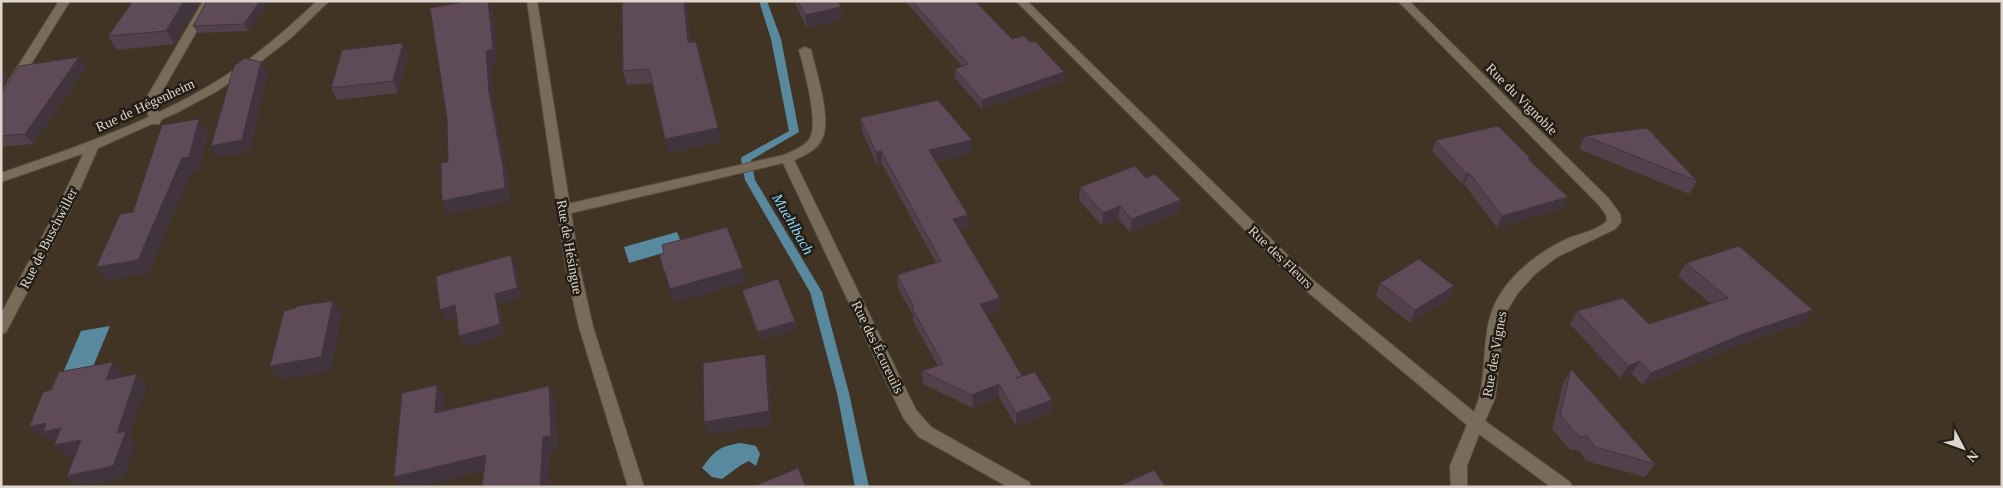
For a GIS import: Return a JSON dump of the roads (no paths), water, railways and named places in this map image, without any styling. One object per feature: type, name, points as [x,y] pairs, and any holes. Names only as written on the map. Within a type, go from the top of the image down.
[{"type":"street","points":[[1,103],[65,1]]},
{"type":"street","points":[[155,120],[150,102],[209,1]]},
{"type":"street","name":"Rue de Hégenheim","points":[[1,178],[92,146],[155,120],[217,88],[276,46],[324,1]]},
{"type":"street","name":"Rue de Hésingue","points":[[532,1],[563,210],[586,327],[636,487]]},
{"type":"street","name":"Rue des Fleurs","points":[[1021,1],[1308,284],[1477,424],[1564,487]]},
{"type":"street","name":"Rue du Vignoble","points":[[1403,1],[1604,202],[1612,214],[1614,222]]},
{"type":"street","points":[[563,210],[771,162],[787,158],[804,150],[815,141],[820,132],[805,50]]},
{"type":"street","name":"Rue de Buschwiller","points":[[1,328],[64,209],[92,146]]},
{"type":"street","name":"Rue des Écureuils","points":[[787,158],[916,423],[925,432],[1023,487]]},
{"type":"street","name":"Rue des Vignes","points":[[1477,424],[1487,398],[1498,314],[1507,297],[1532,268],[1546,256],[1562,246],[1608,228],[1614,222]]},
{"type":"street","points":[[1459,487],[1456,481],[1459,461],[1477,424]]},
{"type":"water","points":[[677,232],[683,247],[629,263],[624,247]]},
{"type":"water","points":[[110,326],[92,369],[62,375],[81,331]]},
{"type":"water","points":[[741,443],[756,446],[760,454],[756,466],[749,461],[722,479],[712,477],[702,468],[718,450]]},
{"type":"waterway","name":"Muehlbach","points":[[763,1],[776,39],[794,132],[746,159],[750,180],[816,292],[843,393],[862,487]]}]
